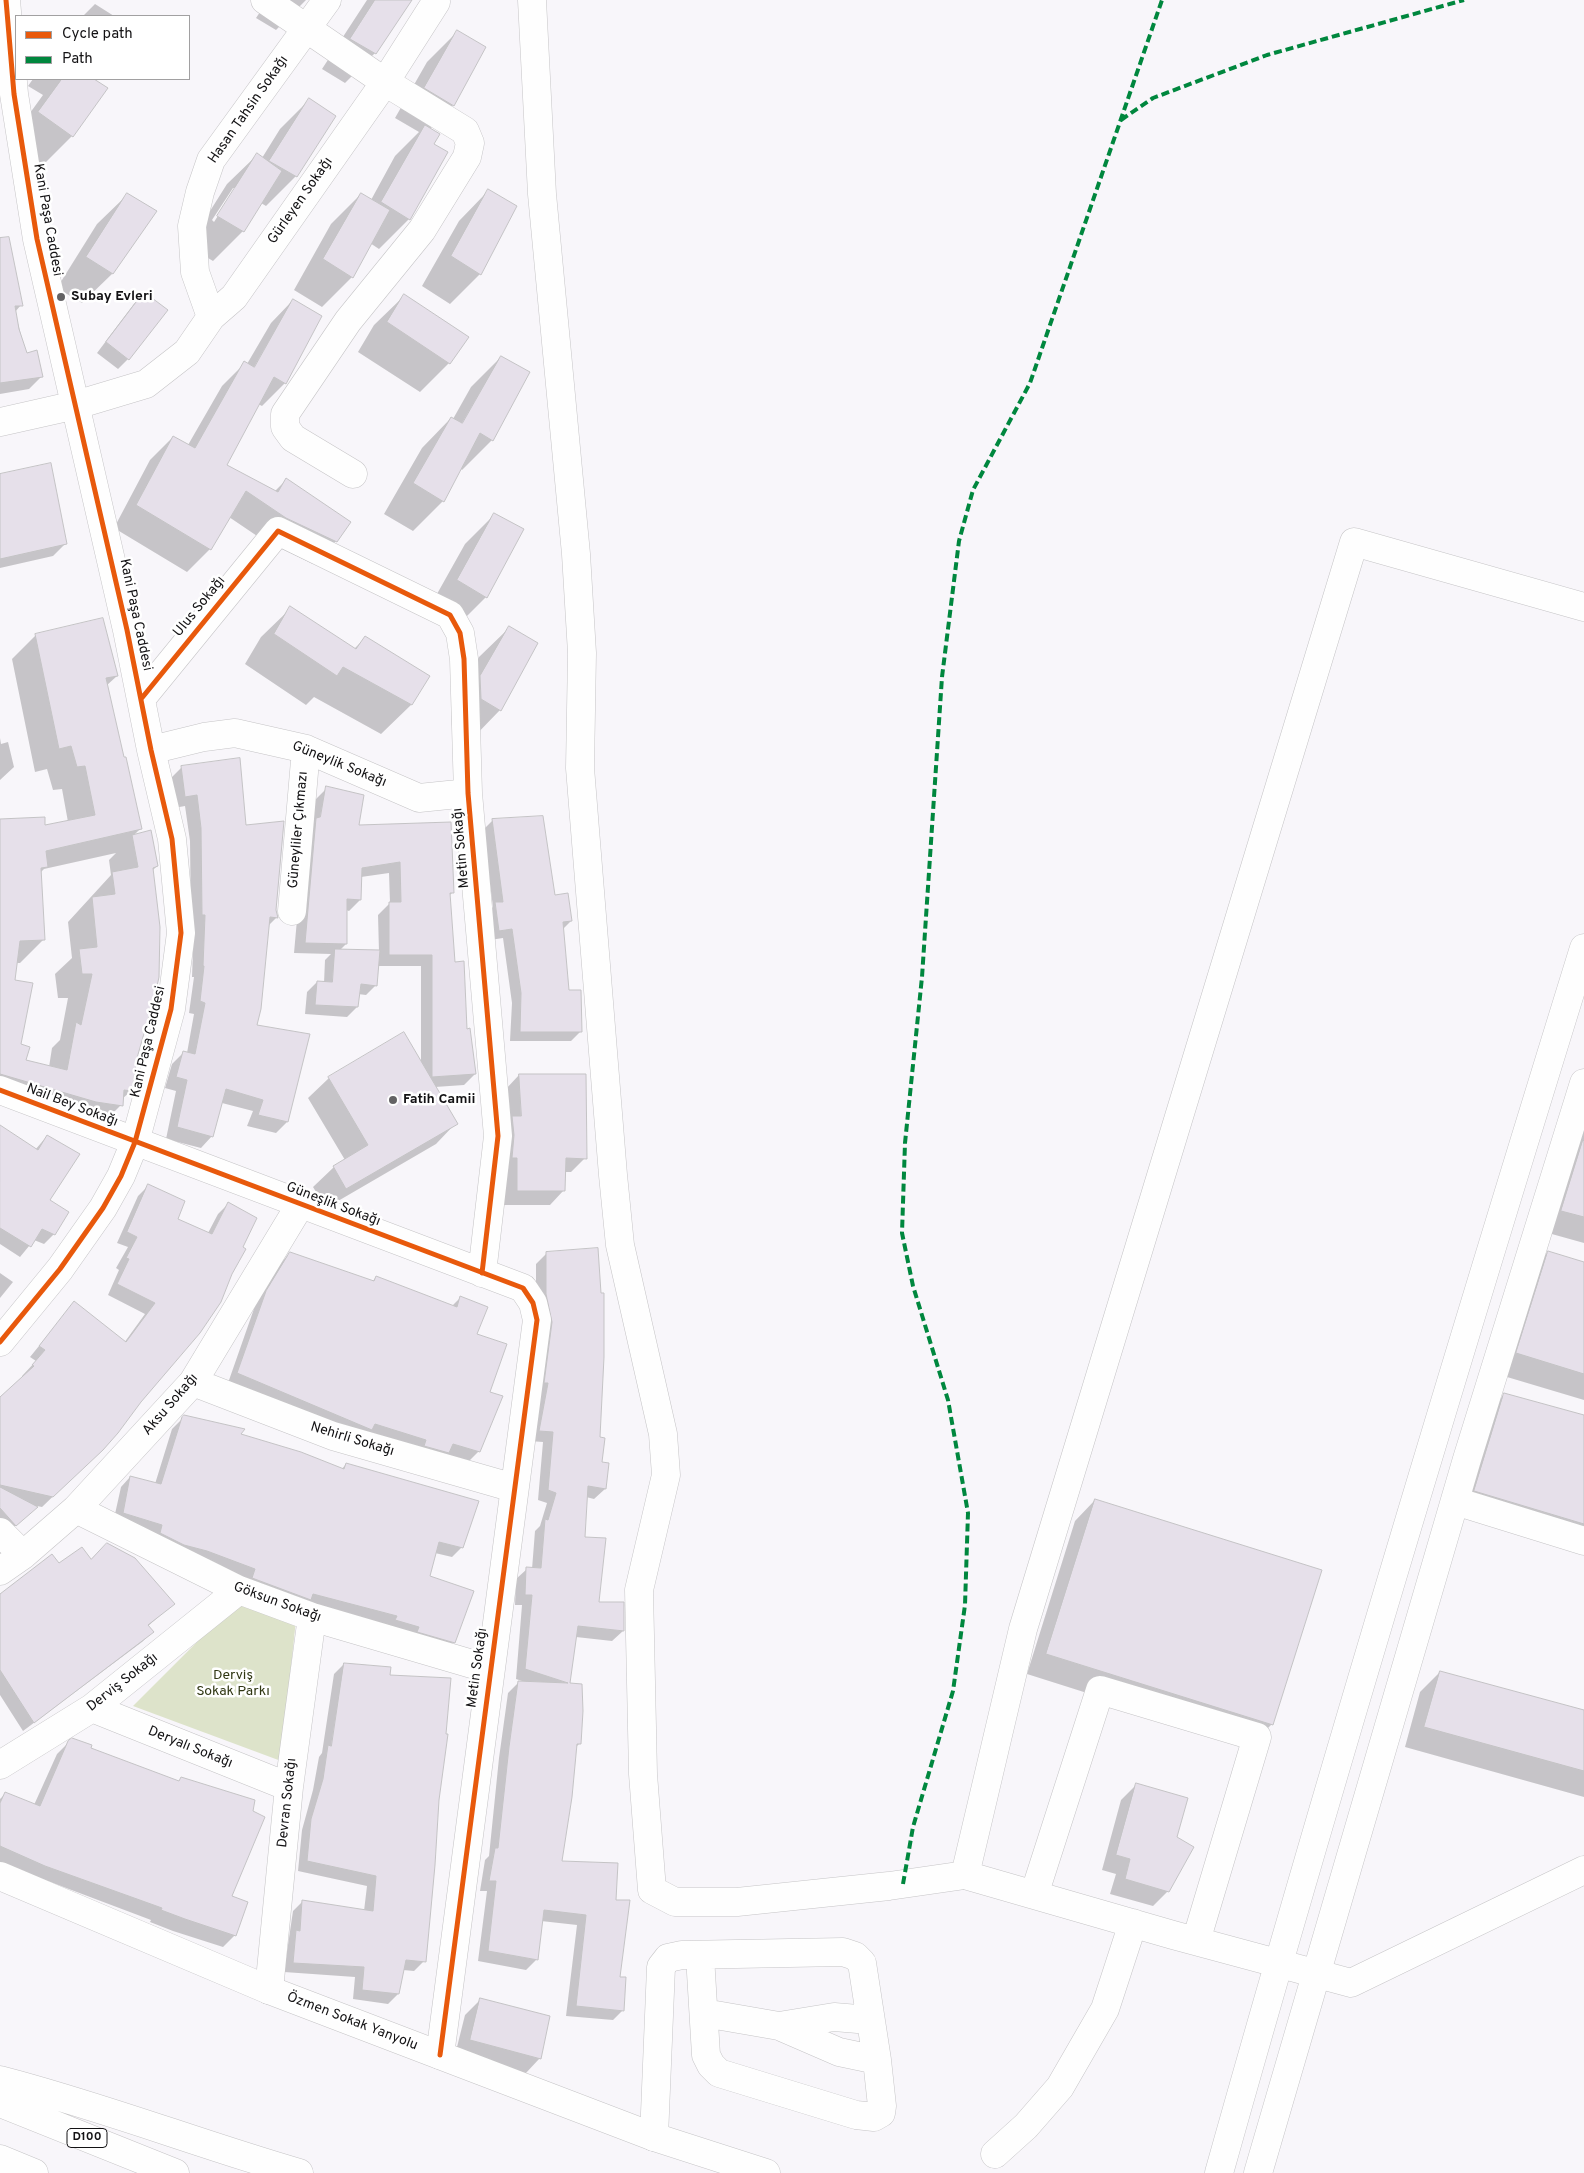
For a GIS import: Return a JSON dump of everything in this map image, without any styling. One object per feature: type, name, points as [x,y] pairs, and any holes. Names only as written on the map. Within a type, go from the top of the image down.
[{"type":"main road","name":"Kani Paşa Caddesi","points":[[0,1342],[60,1269],[103,1208],[121,1176],[136,1142],[171,1009],[180,933],[172,839],[76,405],[36,239],[14,94],[6,0]]},
{"type":"main road","points":[[265,0],[385,82],[465,131],[470,144],[467,157],[422,230],[348,321],[285,414],[285,427],[293,438],[353,474]]},
{"type":"main road","name":"Hasan Tahsin Sokağı","points":[[211,317],[195,272],[192,226],[200,192],[211,160],[327,0]]},
{"type":"main road","points":[[532,0],[542,194],[576,554],[582,653],[580,768],[613,1175],[620,1245],[662,1434],[666,1475],[639,1590],[642,1774],[652,1890],[675,1902],[737,1902],[889,1886],[965,1875],[1351,1983],[1584,1870]]},
{"type":"main road","name":"Gürleyen Sokağı","points":[[76,405],[146,384],[187,352],[211,317],[234,297],[385,82],[436,2]]},
{"type":"main road","points":[[0,422],[76,405]]},
{"type":"main road","name":"Ulus Sokağı","points":[[141,699],[278,531]]},
{"type":"main road","name":"Metin Sokağı","points":[[278,531],[450,615],[460,633],[464,660],[468,793],[498,1136],[482,1273]]},
{"type":"main road","points":[[965,1875],[1023,1629],[1354,542],[1584,607]]},
{"type":"main road","name":"Güneylik Sokağı","points":[[151,750],[204,737],[235,733],[306,749],[419,798],[468,793]]},
{"type":"main road","name":"Güneyliler Çıkmazı","points":[[292,911],[306,749]]},
{"type":"main road","points":[[1219,2173],[1278,1963],[1414,1499],[1584,948]]},
{"type":"main road","points":[[1258,2173],[1455,1501],[1584,1083]]},
{"type":"main road","name":"Nail Bey Sokağı","points":[[0,1090],[136,1142]]},
{"type":"main road","name":"Güneşlik Sokağı","points":[[136,1142],[523,1288]]},
{"type":"main road","name":"Aksu Sokağı","points":[[0,1571],[22,1555],[76,1509],[193,1382],[300,1205]]},
{"type":"main road","name":"Metin Sokağı","points":[[440,2055],[489,1669],[537,1320],[534,1303],[523,1288]]},
{"type":"main road","name":"Nehirli Sokağı","points":[[193,1382],[333,1436],[514,1488]]},
{"type":"main road","points":[[1455,1501],[1584,1541]]},
{"type":"main road","name":"Göksun Sokağı","points":[[76,1509],[239,1590],[312,1617],[489,1669]]},
{"type":"main road","points":[[0,1532],[22,1555]]},
{"type":"main road","name":"Derviş Sokağı","points":[[0,1765],[92,1708],[239,1590]]},
{"type":"main road","name":"Devran Sokağı","points":[[269,1990],[289,1787],[312,1617]]},
{"type":"main road","points":[[1034,1895],[1100,1690],[1257,1737],[1196,1941]]},
{"type":"main road","name":"Deryalı Sokağı","points":[[92,1708],[289,1787]]},
{"type":"main road","name":"Özmen Sokak Yanyolu","points":[[0,1876],[269,1990],[654,2137],[766,2173]]},
{"type":"main road","points":[[995,2154],[1026,2126],[1060,2087],[1105,2009],[1133,1923]]},
{"type":"main road","points":[[654,2137],[661,1967],[668,1958],[682,1955],[843,1952],[855,1956],[862,1963],[878,2060],[881,2113],[874,2117],[856,2115],[719,2073],[711,2065],[706,2055],[700,1956]]},
{"type":"main road","points":[[661,1989],[779,2026],[839,2052],[878,2060]]},
{"type":"main road","points":[[779,2026],[834,2017],[870,2020]]},
{"type":"main road","points":[[0,2080],[39,2090],[243,2157],[299,2173]]},
{"type":"main road","name":"D100","points":[[0,2103],[175,2173]]},
{"type":"main road","points":[[0,2159],[34,2173]]},
{"type":"green space","name":"Derviş Sokak Parkı","points":[[236,1603],[296,1620],[281,1761],[133,1706]]},
{"type":"building","points":[[375,0],[412,0],[376,54],[350,39]]},
{"type":"building","points":[[457,30],[486,47],[454,106],[424,88]]},
{"type":"building","points":[[61,80],[96,80],[108,88],[73,137],[38,112]]},
{"type":"building","points":[[309,98],[336,116],[297,177],[269,161]]},
{"type":"building","points":[[425,125],[440,134],[434,144],[448,152],[410,220],[381,202]]},
{"type":"building","points":[[257,153],[282,171],[244,232],[217,216]]},
{"type":"building","points":[[488,189],[517,206],[481,275],[451,256]]},
{"type":"building","points":[[127,193],[157,211],[113,274],[86,257]]},
{"type":"building","points":[[361,193],[390,210],[353,278],[323,259]]},
{"type":"building","points":[[9,237],[23,306],[15,306],[19,329],[27,353],[37,350],[43,377],[0,383],[0,238]]},
{"type":"building","points":[[144,292],[168,310],[129,360],[106,342]]},
{"type":"building","points":[[404,294],[469,337],[450,364],[387,322]]},
{"type":"building","points":[[293,299],[322,316],[286,384],[274,377],[227,465],[278,492],[286,478],[351,522],[337,542],[286,518],[246,491],[211,550],[136,505],[173,436],[195,448],[244,361],[254,367]]},
{"type":"building","points":[[501,356],[530,372],[493,441],[480,433],[444,502],[413,483],[451,417],[462,423]]},
{"type":"building","points":[[51,463],[67,544],[0,559],[0,474]]},
{"type":"building","points":[[494,513],[524,529],[487,598],[457,580]]},
{"type":"building","points":[[290,606],[356,649],[365,636],[430,676],[412,705],[343,667],[337,676],[274,634]]},
{"type":"building","points":[[103,618],[118,676],[106,678],[142,829],[46,851],[48,867],[41,868],[45,940],[20,941],[15,980],[33,983],[21,1044],[30,1047],[26,1060],[67,1070],[76,1022],[81,1025],[92,974],[82,974],[79,949],[97,947],[92,897],[115,894],[112,872],[138,867],[132,835],[151,830],[158,866],[153,868],[160,927],[159,977],[152,1009],[137,1058],[132,1091],[124,1090],[123,1106],[96,1102],[0,1074],[0,819],[45,817],[45,825],[95,815],[85,766],[77,767],[71,746],[59,749],[35,634]]},
{"type":"building","points":[[509,626],[538,643],[501,711],[481,699],[480,676]]},
{"type":"building","points":[[240,758],[246,825],[284,821],[276,910],[278,918],[270,917],[261,1009],[257,1025],[310,1034],[288,1122],[258,1115],[263,1100],[226,1089],[213,1137],[177,1127],[187,1080],[176,1077],[183,1051],[195,1054],[205,1003],[200,1001],[204,966],[205,915],[202,915],[201,828],[197,795],[185,797],[181,766]]},
{"type":"building","points":[[326,786],[364,795],[359,825],[451,822],[454,893],[450,893],[455,962],[464,961],[467,1029],[470,1028],[476,1074],[432,1077],[432,955],[389,955],[389,902],[401,902],[400,862],[362,868],[361,900],[347,899],[347,944],[305,943],[316,818],[320,817]]},
{"type":"building","points":[[543,816],[555,895],[568,893],[572,921],[563,922],[569,990],[581,990],[582,1032],[520,1032],[521,993],[512,929],[499,931],[495,902],[503,902],[492,819]]},
{"type":"building","points":[[335,949],[380,950],[377,986],[361,984],[358,1007],[315,1005],[317,981],[332,982]]},
{"type":"building","name":"Fatih Camii","points":[[404,1032],[458,1124],[346,1189],[333,1166],[368,1145],[328,1077]]},
{"type":"building","points":[[519,1074],[586,1074],[587,1159],[566,1158],[565,1191],[517,1191],[517,1158],[512,1158],[514,1135],[512,1116],[521,1116]]},
{"type":"building","points":[[0,1125],[38,1150],[47,1135],[80,1154],[50,1200],[69,1212],[55,1235],[42,1229],[31,1247],[0,1228]]},
{"type":"building","points":[[1584,1141],[1584,1217],[1561,1211]]},
{"type":"building","points":[[148,1184],[185,1201],[178,1219],[212,1234],[228,1202],[257,1218],[243,1247],[246,1249],[232,1274],[221,1302],[200,1333],[141,1402],[118,1433],[103,1450],[53,1497],[0,1485],[0,1397],[34,1366],[32,1365],[45,1350],[39,1346],[74,1301],[126,1342],[155,1303],[117,1284],[129,1259],[126,1258],[137,1237],[127,1232]]},
{"type":"building","points":[[598,1248],[601,1293],[604,1293],[604,1357],[600,1437],[605,1438],[602,1462],[609,1463],[606,1489],[588,1486],[585,1537],[606,1538],[599,1602],[624,1602],[624,1631],[578,1626],[570,1683],[582,1684],[581,1744],[577,1744],[572,1797],[562,1861],[618,1863],[616,1900],[630,1900],[620,1977],[626,1977],[624,2011],[576,2006],[586,1915],[544,1910],[538,1960],[488,1951],[496,1881],[489,1881],[495,1848],[498,1848],[518,1681],[568,1683],[525,1669],[532,1595],[525,1595],[526,1567],[541,1568],[545,1519],[548,1520],[556,1493],[548,1490],[553,1432],[539,1431],[548,1383],[544,1383],[552,1322],[546,1294],[546,1252]]},
{"type":"building","points":[[1548,1251],[1584,1262],[1584,1374],[1516,1353]]},
{"type":"building","points":[[290,1252],[374,1281],[376,1276],[457,1307],[460,1296],[488,1307],[477,1334],[507,1344],[490,1392],[503,1396],[480,1452],[453,1444],[449,1453],[424,1446],[426,1440],[375,1424],[372,1430],[237,1373],[266,1291]]},
{"type":"building","points":[[1504,1393],[1584,1415],[1584,1524],[1474,1491]]},
{"type":"building","points":[[184,1415],[245,1429],[241,1434],[301,1452],[344,1469],[346,1463],[479,1501],[463,1548],[439,1542],[430,1576],[474,1591],[455,1643],[417,1632],[419,1627],[395,1620],[397,1616],[313,1594],[311,1600],[252,1578],[255,1569],[207,1551],[184,1545],[160,1533],[162,1525],[123,1513],[130,1476],[161,1484]]},
{"type":"building","points":[[0,1487],[38,1507],[16,1526],[0,1508]]},
{"type":"building","points":[[1095,1499],[1322,1570],[1273,1725],[1046,1654]]},
{"type":"building","points":[[107,1543],[135,1558],[175,1604],[148,1625],[154,1632],[34,1723],[0,1670],[0,1594],[52,1554],[59,1563],[82,1547],[91,1559]]},
{"type":"building","points":[[344,1663],[391,1667],[390,1675],[451,1678],[446,1734],[448,1734],[439,1800],[426,1962],[406,1960],[399,1994],[362,1990],[364,1967],[293,1963],[296,1930],[300,1931],[302,1900],[373,1911],[376,1876],[307,1861],[311,1819],[323,1779],[328,1745],[331,1746]]},
{"type":"building","points":[[1440,1671],[1584,1710],[1584,1771],[1424,1727]]},
{"type":"building","points":[[72,1738],[92,1745],[91,1748],[179,1781],[181,1777],[255,1800],[253,1811],[265,1817],[232,1896],[248,1902],[236,1936],[185,1919],[161,1910],[162,1908],[45,1866],[0,1846],[0,1803],[5,1792],[40,1806],[68,1741]]},
{"type":"building","points":[[1136,1783],[1188,1798],[1177,1837],[1194,1847],[1169,1892],[1125,1879],[1130,1859],[1116,1855]]},
{"type":"building","points":[[480,1998],[550,2016],[541,2059],[470,2040]]},
{"type":"marked path","points":[[903,1884],[913,1827],[953,1691],[965,1605],[968,1513],[948,1400],[913,1286],[902,1233],[905,1143],[922,977],[942,677],[959,541],[973,490],[1030,383],[1162,0]]},
{"type":"marked path","points":[[1121,120],[1153,98],[1267,55],[1464,0]]},
{"type":"cycle path","points":[[0,1342],[60,1269],[103,1208],[121,1176],[135,1142],[171,1009],[181,933],[172,839],[151,750],[127,630],[37,239],[14,94],[6,0]]},
{"type":"cycle path","points":[[141,699],[278,531],[450,615],[460,633],[464,659],[468,793],[498,1136],[482,1273]]},
{"type":"cycle path","points":[[0,1090],[523,1288],[533,1303],[537,1320],[440,2055]]},
{"type":"place","name":"Subay Evleri","points":[[61,297]]},
{"type":"place","name":"Fatih Camii","points":[[393,1100]]}]
